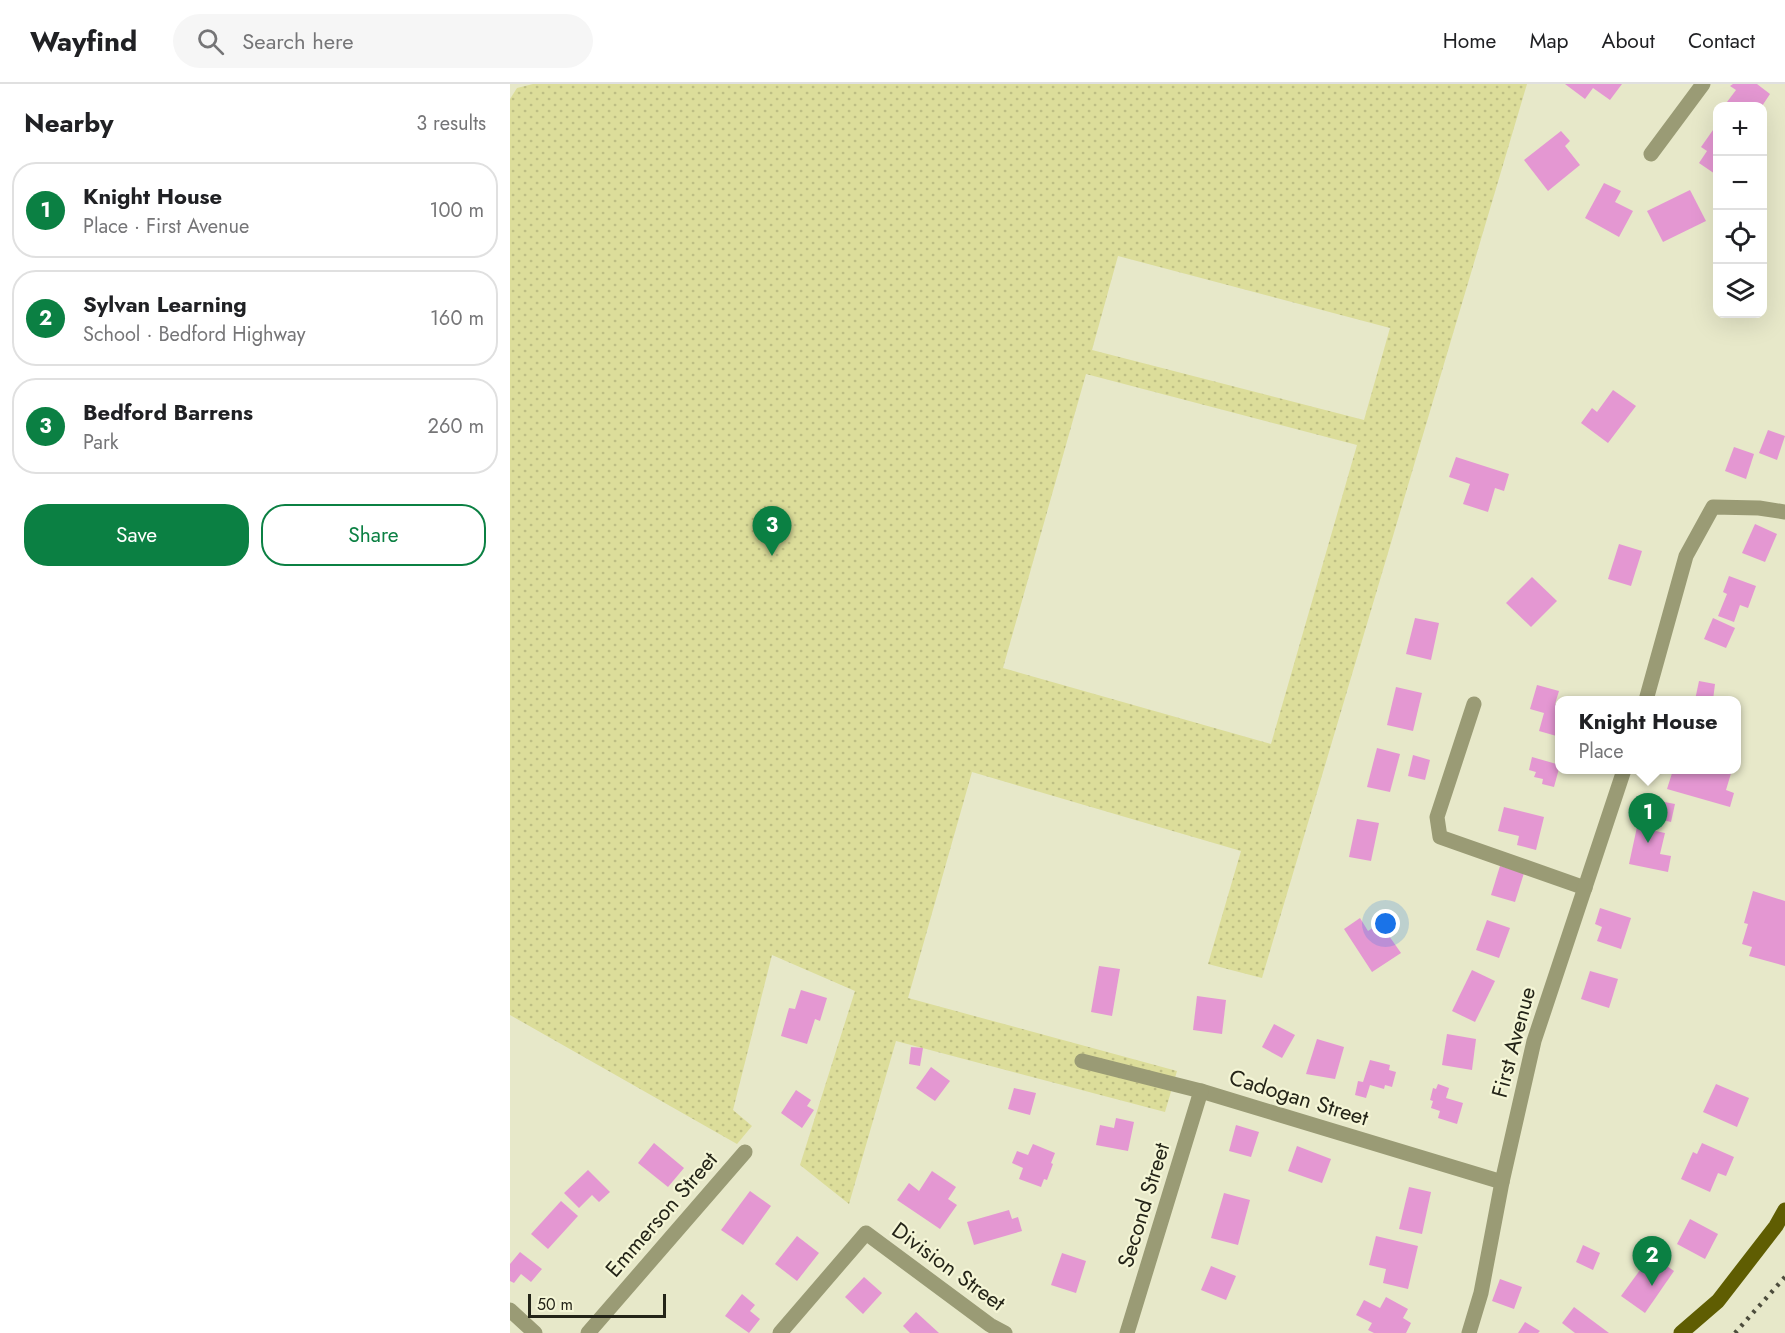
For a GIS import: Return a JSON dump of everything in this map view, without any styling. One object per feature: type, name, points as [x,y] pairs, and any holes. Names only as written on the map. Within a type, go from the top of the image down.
[{"type":"main road","points":[[1681,1333],[1718,1301],[1776,1226],[1785,1210]]},
{"type":"street","points":[[1651,153],[1703,84]]},
{"type":"street","points":[[1647,696],[1686,556],[1713,507],[1759,508],[1785,512]]},
{"type":"street","points":[[1474,704],[1437,817],[1440,837],[1585,888]]},
{"type":"street","name":"First Avenue","points":[[1469,1333],[1481,1293],[1502,1182],[1533,1041],[1623,774]]},
{"type":"street","name":"Cadogan Street","points":[[1082,1061],[1201,1091],[1502,1182]]},
{"type":"street","name":"Second Street","points":[[1127,1333],[1201,1091]]},
{"type":"street","name":"Emmerson Street","points":[[588,1333],[745,1152]]},
{"type":"street","name":"Division Street","points":[[780,1333],[866,1233],[987,1329],[1005,1333]]},
{"type":"street","points":[[510,1310],[535,1333]]},
{"type":"green space","points":[[533,84],[1527,84],[1262,978],[1208,964],[1241,851],[972,772],[908,998],[1177,1071],[1165,1112],[896,1041],[849,1204],[800,1165],[855,991],[772,955],[733,1110],[752,1126],[737,1144],[510,1015],[510,99],[517,88]],"holes":[[[1118,256],[1390,328],[1364,420],[1092,350]],[[1086,374],[1357,445],[1271,744],[1003,668]]]},
{"type":"building","points":[[1565,84],[1622,84],[1610,100],[1593,88],[1585,99]]},
{"type":"building","points":[[1757,84],[1770,94],[1765,102],[1727,102],[1736,90],[1730,86]]},
{"type":"building","points":[[1713,130],[1713,173],[1699,163],[1707,151],[1701,147]]},
{"type":"building","points":[[1561,131],[1570,141],[1565,146],[1580,165],[1548,191],[1524,160]]},
{"type":"building","points":[[1604,183],[1621,191],[1615,202],[1633,211],[1619,237],[1585,218]]},
{"type":"building","points":[[1690,190],[1706,221],[1663,242],[1647,211]]},
{"type":"building","points":[[1613,390],[1636,406],[1608,443],[1581,423],[1592,408],[1597,412]]},
{"type":"building","points":[[1768,430],[1785,436],[1777,460],[1759,453]]},
{"type":"building","points":[[1734,447],[1754,454],[1746,479],[1725,471]]},
{"type":"building","points":[[1456,457],[1509,474],[1504,491],[1495,488],[1488,512],[1463,504],[1470,484],[1449,477]]},
{"type":"building","points":[[1755,524],[1777,534],[1765,562],[1742,553]]},
{"type":"building","points":[[1619,544],[1642,551],[1631,586],[1608,579]]},
{"type":"building","points":[[1729,576],[1756,586],[1748,608],[1740,605],[1734,622],[1718,616],[1727,594],[1723,592]]},
{"type":"building","points":[[1532,577],[1557,601],[1531,627],[1506,603]]},
{"type":"building","points":[[1415,618],[1439,623],[1431,660],[1406,654]]},
{"type":"building","points":[[1713,618],[1735,628],[1726,648],[1704,639]]},
{"type":"building","points":[[1699,681],[1715,684],[1714,696],[1696,696]]},
{"type":"building","points":[[1537,685],[1559,691],[1557,696],[1555,696],[1555,736],[1539,731],[1544,713],[1530,709]]},
{"type":"building","points":[[1396,687],[1422,693],[1413,731],[1387,725]]},
{"type":"building","points":[[1377,748],[1400,754],[1390,792],[1367,787]]},
{"type":"building","points":[[1413,755],[1430,760],[1425,780],[1408,776]]},
{"type":"building","points":[[1532,757],[1555,764],[1555,774],[1558,774],[1554,787],[1542,784],[1543,779],[1534,777],[1536,772],[1529,770]]},
{"type":"building","points":[[1672,774],[1731,774],[1726,790],[1734,793],[1730,807],[1667,789]]},
{"type":"building","points":[[1654,800],[1675,804],[1671,822],[1650,817]]},
{"type":"building","points":[[1504,807],[1544,817],[1536,850],[1517,845],[1519,836],[1498,831]]},
{"type":"building","points":[[1357,819],[1379,823],[1371,861],[1349,857]]},
{"type":"building","points":[[1637,827],[1665,833],[1660,854],[1671,856],[1668,872],[1629,864]]},
{"type":"building","points":[[1500,866],[1524,873],[1515,902],[1491,895]]},
{"type":"building","points":[[1753,891],[1785,901],[1785,966],[1749,956],[1752,947],[1742,944],[1748,924],[1744,923]]},
{"type":"building","points":[[1600,908],[1631,918],[1621,949],[1597,941],[1602,927],[1595,924]]},
{"type":"building","points":[[1360,918],[1368,931],[1380,923],[1401,953],[1372,972],[1344,929]]},
{"type":"building","points":[[1487,920],[1510,928],[1499,958],[1476,950]]},
{"type":"building","points":[[1099,966],[1120,969],[1112,1016],[1091,1012]]},
{"type":"building","points":[[1472,970],[1495,981],[1475,1022],[1452,1011]]},
{"type":"building","points":[[1590,971],[1618,979],[1609,1008],[1581,999]]},
{"type":"building","points":[[801,990],[827,998],[820,1021],[815,1019],[807,1044],[781,1036],[789,1008],[795,1009]]},
{"type":"building","points":[[1197,996],[1226,1000],[1222,1034],[1193,1030]]},
{"type":"building","points":[[1274,1024],[1295,1035],[1282,1058],[1262,1047]]},
{"type":"building","points":[[1447,1034],[1476,1039],[1472,1070],[1442,1065]]},
{"type":"building","points":[[1317,1039],[1344,1047],[1335,1079],[1306,1074]]},
{"type":"building","points":[[911,1047],[923,1048],[920,1066],[909,1064]]},
{"type":"building","points":[[1370,1060],[1390,1065],[1389,1070],[1396,1072],[1392,1087],[1385,1085],[1384,1089],[1370,1085],[1366,1098],[1355,1095],[1358,1081],[1363,1082]]},
{"type":"building","points":[[931,1067],[950,1081],[935,1101],[916,1088]]},
{"type":"building","points":[[1438,1084],[1449,1088],[1446,1098],[1463,1103],[1457,1124],[1438,1118],[1440,1111],[1431,1108],[1433,1088],[1436,1089]]},
{"type":"building","points":[[1716,1084],[1749,1098],[1737,1127],[1703,1112]]},
{"type":"building","points":[[1014,1088],[1036,1093],[1030,1115],[1008,1109]]},
{"type":"building","points":[[796,1090],[811,1100],[807,1106],[814,1110],[802,1128],[781,1113]]},
{"type":"building","points":[[1116,1118],[1134,1122],[1128,1151],[1096,1145],[1100,1125],[1114,1128]]},
{"type":"building","points":[[1236,1125],[1259,1132],[1251,1157],[1229,1151]]},
{"type":"building","points":[[654,1143],[684,1168],[668,1187],[638,1163]]},
{"type":"building","points":[[1702,1143],[1734,1157],[1726,1176],[1718,1173],[1710,1192],[1681,1179],[1693,1152],[1697,1154]]},
{"type":"building","points":[[1033,1144],[1055,1153],[1047,1180],[1044,1179],[1041,1187],[1019,1179],[1023,1168],[1012,1163],[1017,1151],[1028,1155]]},
{"type":"building","points":[[1297,1146],[1331,1159],[1322,1183],[1288,1171]]},
{"type":"building","points":[[588,1170],[610,1192],[599,1202],[592,1195],[579,1208],[564,1193]]},
{"type":"building","points":[[932,1171],[956,1187],[948,1199],[957,1205],[940,1229],[897,1200],[909,1183],[919,1191]]},
{"type":"building","points":[[1409,1187],[1431,1192],[1422,1234],[1399,1229]]},
{"type":"building","points":[[750,1191],[771,1206],[743,1245],[721,1230]]},
{"type":"building","points":[[1224,1193],[1250,1200],[1238,1245],[1211,1238]]},
{"type":"building","points":[[561,1201],[578,1216],[548,1249],[531,1234]]},
{"type":"building","points":[[1009,1210],[1012,1219],[1018,1217],[1022,1231],[974,1245],[967,1222]]},
{"type":"building","points":[[1690,1219],[1718,1234],[1705,1259],[1677,1244]]},
{"type":"building","points":[[797,1236],[819,1253],[797,1281],[775,1264]]},
{"type":"building","points":[[1376,1236],[1418,1246],[1408,1289],[1383,1283],[1386,1269],[1369,1265]]},
{"type":"building","points":[[1583,1245],[1600,1253],[1593,1270],[1576,1262]]},
{"type":"building","points":[[520,1252],[542,1269],[531,1282],[521,1274],[514,1283],[510,1281],[510,1264]]},
{"type":"building","points":[[1062,1253],[1086,1261],[1076,1293],[1051,1285]]},
{"type":"building","points":[[1651,1255],[1674,1271],[1645,1313],[1621,1296]]},
{"type":"building","points":[[1211,1266],[1236,1276],[1226,1300],[1201,1290]]},
{"type":"building","points":[[864,1277],[882,1293],[863,1314],[845,1297]]},
{"type":"building","points":[[1500,1279],[1522,1287],[1514,1309],[1492,1301]]},
{"type":"building","points":[[742,1294],[755,1305],[750,1311],[760,1319],[749,1333],[725,1316]]},
{"type":"building","points":[[1386,1297],[1408,1309],[1403,1318],[1411,1323],[1406,1333],[1374,1333],[1368,1330],[1372,1323],[1356,1315],[1364,1300],[1380,1308]]},
{"type":"building","points":[[1574,1307],[1609,1333],[1575,1333],[1562,1323]]},
{"type":"building","points":[[916,1312],[939,1333],[910,1333],[903,1326]]},
{"type":"building","points":[[1525,1322],[1540,1331],[1538,1333],[1518,1333]]},
{"type":"railway","points":[[1735,1333],[1785,1277]]},
{"type":"place","name":"Bedford Barrens","points":[[772,556]]},
{"type":"place","name":"Knight House","points":[[1648,843]]},
{"type":"place","name":"Sylvan Learning","points":[[1652,1286]]}]
